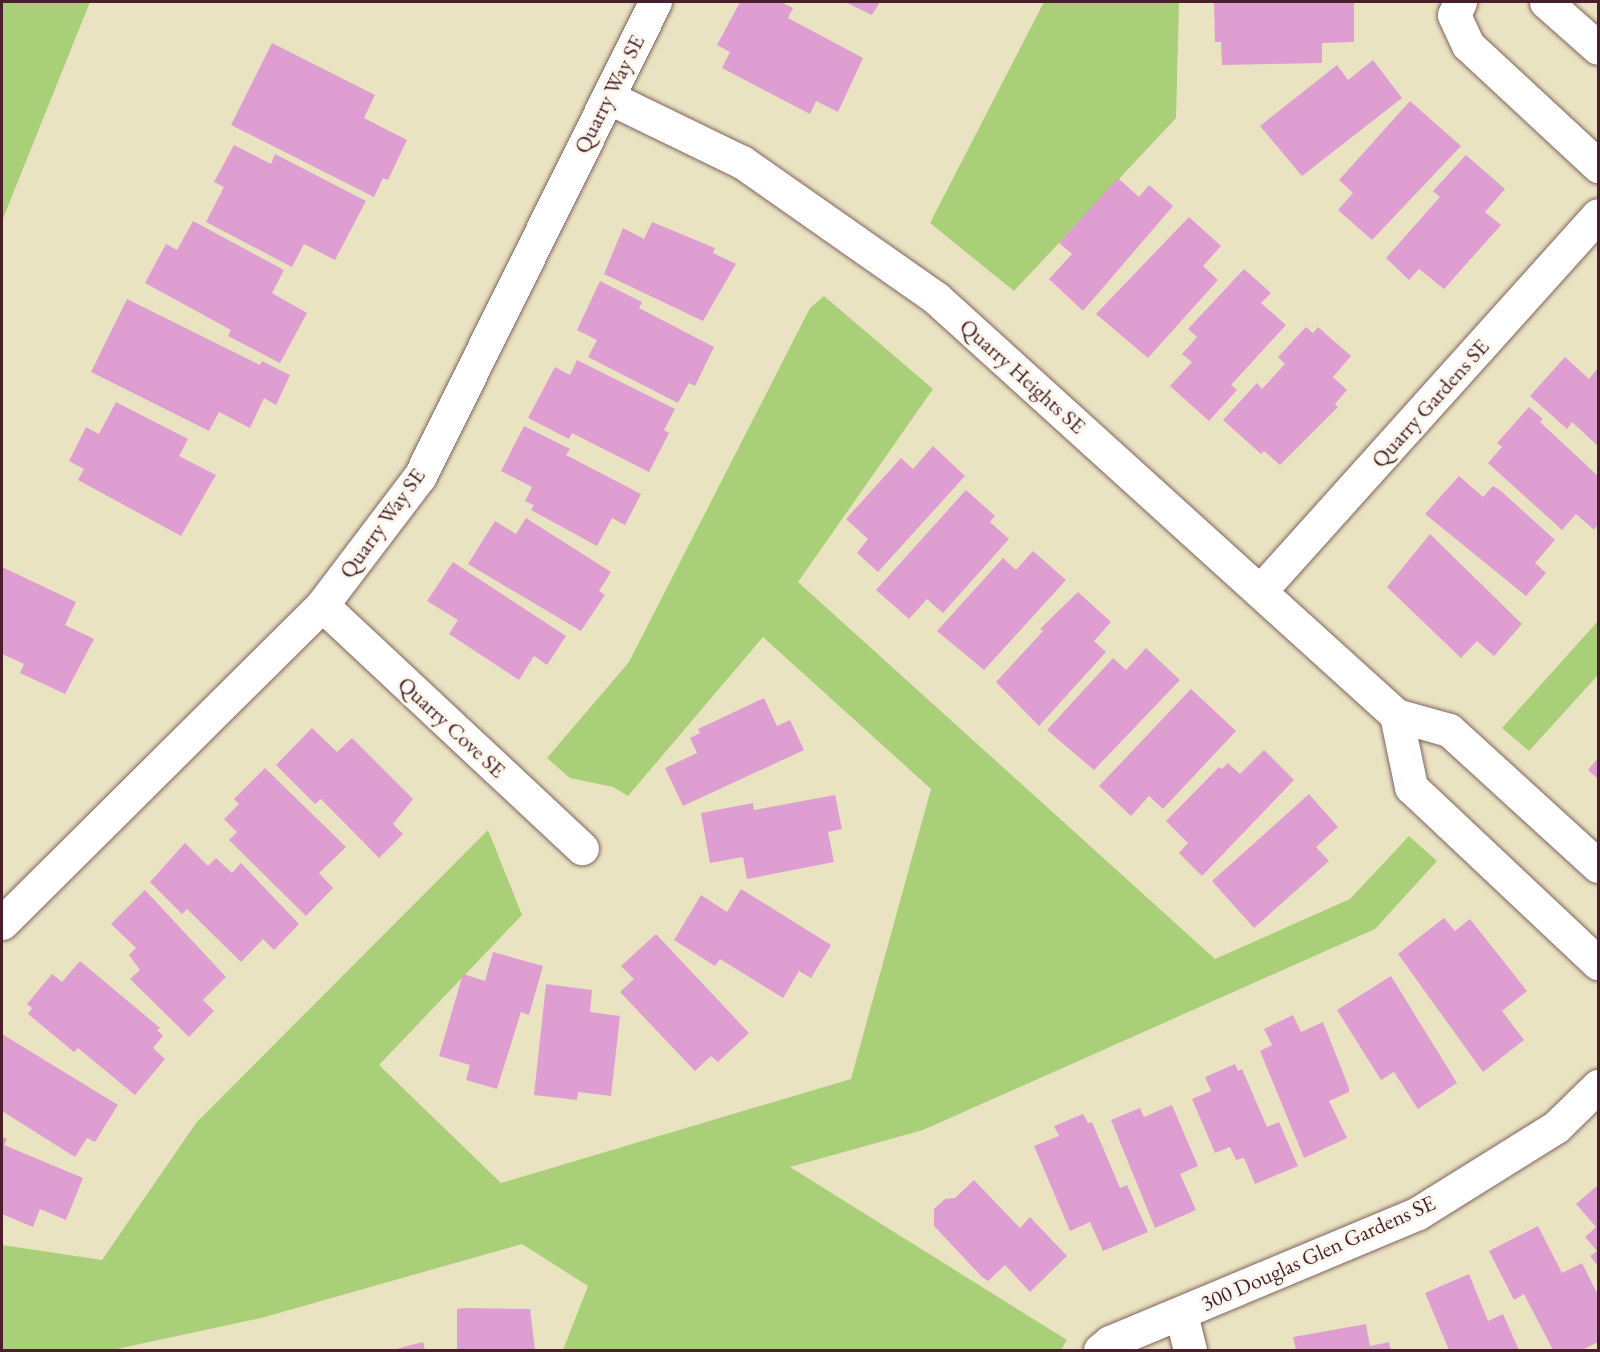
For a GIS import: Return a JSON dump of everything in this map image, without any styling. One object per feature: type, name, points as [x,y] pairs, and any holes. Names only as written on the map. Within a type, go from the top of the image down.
[{"type":"street","name":"Quarry Way SE","points":[[2,923],[322,605],[420,476],[655,2]]},
{"type":"street","points":[[1460,2],[1454,15],[1468,45],[1599,166]]},
{"type":"street","points":[[1546,2],[1599,48]]},
{"type":"street","name":"Quarry Heights SE","points":[[608,97],[742,162],[936,298],[1262,590],[1396,715]]},
{"type":"street","name":"Quarry Gardens SE","points":[[1262,590],[1599,215]]},
{"type":"street","name":"Quarry Cove SE","points":[[322,605],[582,848]]},
{"type":"street","points":[[1599,866],[1449,730],[1396,715],[1411,787],[1599,963]]},
{"type":"street","name":"300 Douglas Glen Gardens SE","points":[[1100,1350],[1110,1342],[1418,1213],[1556,1127],[1599,1086]]},
{"type":"street","name":"300 Douglas Glen Gardens SE","points":[[1181,1314],[1190,1350]]},
{"type":"green space","points":[[2,2],[90,2],[2,221]]},
{"type":"green space","points":[[1044,2],[1179,2],[1176,118],[1014,291],[930,223]]},
{"type":"green space","points":[[824,296],[933,389],[798,582],[1215,959],[1350,899],[1409,836],[1437,861],[1375,929],[923,1130],[790,1167],[1067,1340],[1061,1350],[563,1350],[588,1286],[522,1244],[261,1318],[112,1350],[2,1350],[2,1245],[102,1260],[196,1123],[488,830],[522,915],[379,1065],[501,1183],[851,1079],[931,789],[763,637],[628,796],[613,787],[570,778],[547,758],[629,662],[810,308]]},
{"type":"green space","points":[[1598,621],[1598,675],[1529,751],[1502,728]]},
{"type":"building","points":[[740,2],[781,2],[793,8],[788,18],[863,58],[838,112],[816,101],[810,114],[722,68],[730,52],[717,45]]},
{"type":"building","points":[[845,2],[880,2],[872,15]]},
{"type":"building","points":[[1214,2],[1354,2],[1354,42],[1322,43],[1322,63],[1222,65],[1221,42],[1215,42]]},
{"type":"building","points":[[272,43],[375,95],[364,118],[407,140],[388,180],[383,178],[374,197],[231,125]]},
{"type":"building","points":[[1373,60],[1402,98],[1302,176],[1260,126],[1337,65],[1348,80]]},
{"type":"building","points":[[1410,101],[1461,146],[1372,240],[1338,210],[1353,193],[1339,180]]},
{"type":"building","points":[[234,145],[271,164],[275,154],[366,201],[335,260],[304,244],[292,267],[206,222],[224,187],[214,182]]},
{"type":"building","points":[[1466,155],[1505,189],[1485,212],[1501,225],[1444,289],[1419,269],[1409,280],[1386,258],[1440,197],[1433,191]]},
{"type":"building","points":[[1118,178],[1139,197],[1149,185],[1173,206],[1083,311],[1049,279],[1072,254],[1059,243]]},
{"type":"building","points":[[1189,217],[1221,246],[1203,266],[1218,280],[1148,358],[1096,314]]},
{"type":"building","points":[[193,221],[284,270],[272,293],[307,313],[280,363],[228,336],[231,330],[145,283],[166,244],[177,250]]},
{"type":"building","points":[[652,222],[715,248],[713,253],[736,264],[703,321],[604,274],[623,228],[644,239]]},
{"type":"building","points":[[1244,269],[1271,293],[1261,303],[1286,325],[1231,385],[1237,390],[1209,421],[1170,386],[1192,362],[1182,354],[1197,337],[1188,329]]},
{"type":"building","points":[[600,281],[642,302],[639,308],[714,347],[695,386],[689,383],[678,403],[588,357],[597,340],[577,330]]},
{"type":"building","points":[[127,299],[260,365],[262,361],[290,375],[276,405],[264,398],[250,428],[219,412],[209,431],[91,372]]},
{"type":"building","points":[[1306,327],[1313,333],[1318,327],[1351,356],[1333,377],[1347,390],[1335,404],[1338,407],[1280,465],[1264,451],[1261,454],[1223,420],[1257,383],[1262,389],[1285,364],[1278,357]]},
{"type":"building","points":[[1565,357],[1589,379],[1598,368],[1598,446],[1572,422],[1567,429],[1530,396]]},
{"type":"building","points":[[577,360],[675,409],[664,430],[669,433],[649,472],[572,433],[569,439],[528,418],[555,367],[570,375]]},
{"type":"building","points":[[116,402],[188,439],[179,456],[216,475],[181,536],[78,480],[84,469],[69,461],[86,427],[99,434]]},
{"type":"building","points":[[1529,407],[1543,419],[1540,422],[1598,476],[1598,524],[1594,530],[1576,514],[1562,530],[1488,463],[1502,447],[1497,443]]},
{"type":"building","points":[[524,426],[570,449],[566,455],[641,494],[625,525],[612,518],[597,546],[531,510],[534,505],[525,501],[532,487],[501,471]]},
{"type":"building","points":[[933,446],[965,476],[878,572],[857,553],[868,539],[846,519],[901,458],[913,469]]},
{"type":"building","points":[[1459,476],[1483,497],[1493,486],[1501,491],[1555,540],[1535,563],[1546,573],[1526,596],[1425,514]]},
{"type":"building","points":[[966,490],[995,516],[990,522],[1009,539],[943,613],[927,599],[909,619],[876,590]]},
{"type":"building","points":[[526,518],[611,572],[599,591],[605,595],[581,631],[468,564],[495,521],[516,534]]},
{"type":"building","points":[[1430,534],[1522,624],[1494,656],[1477,641],[1461,658],[1387,587]]},
{"type":"building","points":[[1033,551],[1066,580],[984,670],[937,631],[1003,558],[1016,570]]},
{"type":"building","points":[[453,562],[566,636],[547,665],[534,656],[519,680],[449,634],[458,620],[427,601]]},
{"type":"building","points":[[2,567],[76,602],[65,625],[94,639],[65,694],[20,673],[24,664],[2,654]]},
{"type":"building","points":[[1078,592],[1111,622],[1094,641],[1106,652],[1039,726],[996,682],[1043,631],[1040,629]]},
{"type":"building","points":[[1146,648],[1180,680],[1094,770],[1047,730],[1113,658],[1126,670]]},
{"type":"building","points":[[1191,689],[1236,731],[1163,809],[1149,796],[1131,816],[1099,786]]},
{"type":"building","points":[[764,698],[777,726],[790,720],[804,750],[683,806],[665,768],[697,753],[690,738],[700,733],[698,729]]},
{"type":"building","points":[[312,728],[337,752],[352,738],[413,799],[393,824],[403,834],[379,858],[321,799],[315,804],[276,765]]},
{"type":"building","points":[[1264,750],[1294,780],[1202,876],[1179,853],[1188,843],[1166,821],[1219,767],[1222,769],[1228,763],[1240,774]]},
{"type":"building","points":[[1598,758],[1598,779],[1588,770]]},
{"type":"building","points":[[265,768],[346,847],[319,873],[333,888],[306,916],[229,840],[237,832],[224,819],[239,804],[234,799]]},
{"type":"building","points":[[1309,794],[1338,827],[1316,847],[1329,861],[1254,928],[1212,881]]},
{"type":"building","points":[[835,795],[842,829],[828,832],[834,862],[747,879],[743,857],[710,863],[701,813],[753,803],[754,810]]},
{"type":"building","points":[[185,843],[208,866],[216,858],[232,873],[241,863],[299,924],[274,950],[263,939],[241,962],[187,909],[182,914],[150,882]]},
{"type":"building","points":[[741,889],[831,945],[811,978],[799,971],[783,998],[720,959],[715,966],[674,940],[701,895],[727,912]]},
{"type":"building","points":[[145,890],[226,977],[203,1000],[214,1011],[189,1037],[130,979],[140,970],[129,955],[136,948],[111,924]]},
{"type":"building","points":[[1444,918],[1455,931],[1470,919],[1527,991],[1502,1011],[1524,1040],[1483,1072],[1398,954]]},
{"type":"building","points":[[656,934],[749,1033],[718,1062],[711,1056],[695,1071],[620,992],[634,979],[621,966]]},
{"type":"building","points":[[493,952],[543,966],[529,1015],[521,1012],[497,1089],[466,1080],[470,1065],[439,1056],[463,974],[485,981]]},
{"type":"building","points":[[80,961],[160,1028],[157,1030],[163,1036],[153,1048],[165,1059],[135,1095],[78,1048],[74,1052],[28,1014],[32,1008],[27,1004],[52,974],[62,982]]},
{"type":"building","points":[[1391,976],[1457,1083],[1418,1109],[1394,1072],[1381,1080],[1337,1010]]},
{"type":"building","points":[[546,984],[592,990],[590,1012],[620,1016],[611,1096],[578,1092],[577,1100],[534,1095]]},
{"type":"building","points":[[1293,1015],[1301,1032],[1323,1022],[1349,1088],[1349,1092],[1329,1101],[1347,1138],[1304,1158],[1260,1051],[1272,1045],[1264,1029]]},
{"type":"building","points":[[2,1034],[118,1105],[95,1142],[87,1138],[75,1157],[2,1111]]},
{"type":"building","points":[[1235,1064],[1238,1071],[1242,1069],[1267,1127],[1279,1122],[1298,1166],[1255,1184],[1244,1158],[1236,1160],[1230,1147],[1215,1153],[1192,1099],[1211,1091],[1205,1077]]},
{"type":"building","points":[[1172,1105],[1198,1166],[1180,1174],[1196,1210],[1155,1228],[1111,1120],[1140,1108],[1144,1117]]},
{"type":"building","points":[[1083,1114],[1088,1123],[1092,1122],[1120,1188],[1127,1185],[1148,1232],[1103,1251],[1090,1222],[1070,1231],[1034,1146],[1059,1136],[1054,1126]]},
{"type":"building","points":[[2,1137],[7,1139],[4,1145],[83,1178],[66,1220],[40,1209],[33,1227],[2,1214]]},
{"type":"building","points":[[974,1180],[1020,1228],[1030,1217],[1067,1256],[1030,1292],[1005,1265],[988,1281],[982,1277],[934,1226],[934,1209],[945,1199],[955,1198]]},
{"type":"building","points":[[1598,1185],[1598,1266],[1590,1256],[1597,1251],[1585,1237],[1596,1227],[1576,1204]]},
{"type":"building","points":[[1538,1226],[1562,1273],[1582,1263],[1598,1295],[1598,1342],[1582,1350],[1553,1350],[1524,1294],[1514,1300],[1489,1251]]},
{"type":"building","points":[[1469,1274],[1488,1321],[1503,1314],[1519,1350],[1449,1350],[1425,1293]]},
{"type":"building","points":[[457,1309],[530,1309],[535,1350],[457,1350]]},
{"type":"building","points":[[1366,1324],[1370,1346],[1389,1342],[1391,1350],[1296,1350],[1293,1337]]},
{"type":"building","points":[[423,1342],[425,1350],[392,1350]]}]
